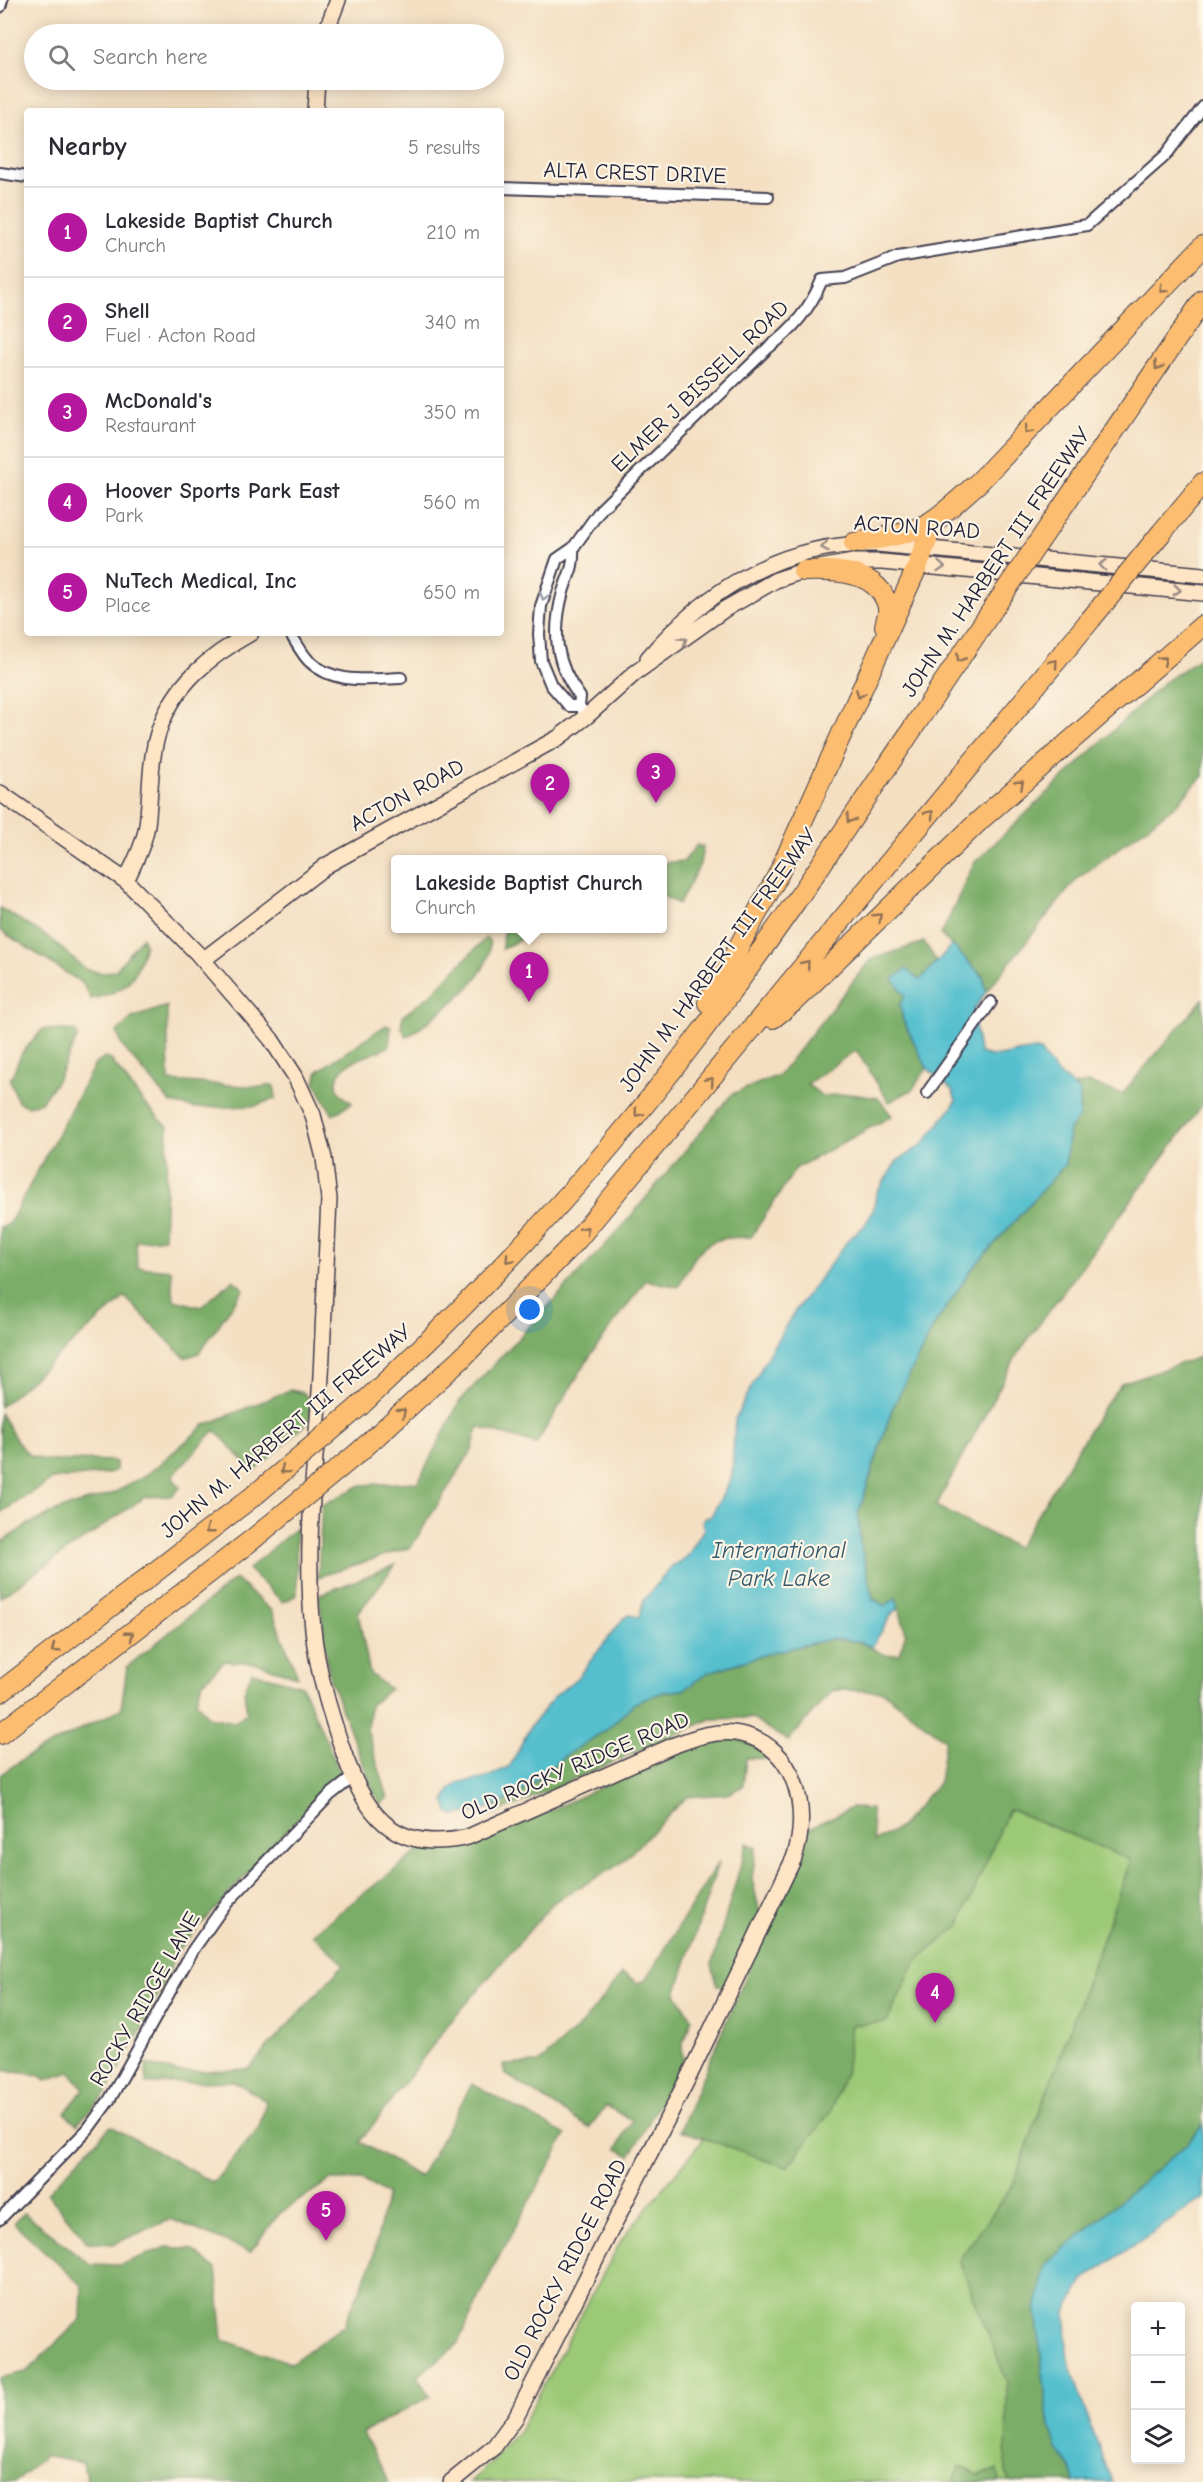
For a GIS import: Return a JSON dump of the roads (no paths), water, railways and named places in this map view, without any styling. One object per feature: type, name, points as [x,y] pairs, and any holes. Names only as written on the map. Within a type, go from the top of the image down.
[{"type":"highway","points":[[854,543],[905,533],[927,524],[944,512],[978,483],[1203,246]]},
{"type":"highway","name":"JOHN M. HARBERT III FREEWAY","points":[[0,1692],[256,1494],[361,1405],[471,1300],[574,1190],[659,1087],[760,950],[1203,300]]},
{"type":"highway","points":[[0,1734],[253,1539],[359,1452],[461,1359],[575,1242],[1203,483]]},
{"type":"highway","points":[[659,1087],[742,945],[778,875],[921,556],[932,526],[944,512]]},
{"type":"highway","points":[[803,571],[831,570],[859,574],[876,587],[888,607],[883,640]]},
{"type":"highway","points":[[742,1042],[792,1003],[988,813],[1203,625]]},
{"type":"street","points":[[0,7],[2,0]]},
{"type":"street","points":[[330,24],[338,0]]},
{"type":"street","points":[[315,108],[316,90]]},
{"type":"street","name":"ELMER J BISSELL ROAD","points":[[583,711],[569,706],[551,686],[541,661],[539,634],[541,606],[557,559],[573,548],[601,509],[768,348],[790,332],[810,305],[822,280],[845,278],[898,257],[1087,225],[1166,155],[1203,107]]},
{"type":"street","points":[[0,173],[24,177]]},
{"type":"street","name":"ALTA CREST DRIVE","points":[[504,188],[768,196]]},
{"type":"street","name":"ACTON ROAD","points":[[635,673],[670,632],[736,580],[756,569],[801,552],[854,543],[921,556],[1203,593]]},
{"type":"street","name":"ELMER J BISSELL ROAD","points":[[573,548],[574,566],[563,591],[556,640],[565,677],[580,697],[583,711]]},
{"type":"street","name":"ACTON ROAD","points":[[203,960],[327,865],[558,738],[583,711],[635,673],[751,593],[776,580],[803,571],[853,562],[921,556],[1203,575]]},
{"type":"street","points":[[126,881],[147,828],[153,759],[158,731],[167,709],[194,672],[220,650],[246,636]]},
{"type":"street","points":[[292,636],[309,661],[331,675],[344,679],[400,678]]},
{"type":"street","name":"OLD ROCKY RIDGE ROAD","points":[[0,793],[126,881],[203,960],[285,1058],[313,1115],[324,1158],[329,1199],[312,1525],[311,1606],[322,1683],[353,1777],[374,1815],[390,1829],[416,1840],[453,1841],[489,1830],[679,1743],[700,1736],[730,1732],[751,1737],[775,1753],[789,1772],[800,1796],[802,1809],[799,1846],[783,1883],[528,2394],[494,2447],[451,2482]]},
{"type":"street","points":[[927,1093],[991,1002]]},
{"type":"street","name":"ROCKY RIDGE LANE","points":[[0,2219],[88,2129],[110,2099],[193,1950],[224,1906],[330,1795],[353,1777]]},
{"type":"water","name":"International Park Lake","points":[[952,945],[983,977],[986,992],[973,1011],[979,1052],[1002,1056],[1024,1051],[1040,1051],[1055,1071],[1080,1092],[1079,1118],[1069,1129],[1065,1164],[972,1269],[935,1324],[892,1409],[858,1514],[860,1542],[873,1599],[885,1606],[896,1598],[899,1609],[893,1612],[872,1647],[858,1641],[831,1639],[773,1652],[709,1672],[683,1690],[663,1692],[635,1703],[606,1730],[563,1757],[515,1797],[477,1812],[454,1815],[448,1812],[445,1801],[450,1790],[460,1782],[484,1779],[510,1766],[530,1727],[554,1697],[578,1677],[623,1619],[629,1615],[639,1617],[644,1600],[672,1566],[687,1557],[704,1529],[702,1522],[704,1518],[711,1516],[732,1477],[735,1419],[768,1355],[795,1311],[849,1239],[865,1225],[874,1208],[876,1194],[897,1161],[922,1145],[953,1106],[956,1100],[952,1090],[927,1068],[903,1020],[900,1004],[905,996],[893,979],[906,969],[920,980]]},
{"type":"water","points":[[1203,2125],[1203,2198],[1084,2279],[1066,2312],[1067,2353],[1084,2408],[1112,2482],[1075,2482],[1071,2467],[1057,2449],[1048,2419],[1036,2310],[1045,2265],[1187,2144]]},
{"type":"place","name":"McDonald's","points":[[656,803]]},
{"type":"place","name":"Shell","points":[[550,814]]},
{"type":"place","name":"Lakeside Baptist Church","points":[[529,1002]]},
{"type":"place","name":"Hoover Sports Park East","points":[[935,2023]]},
{"type":"place","name":"NuTech Medical, Inc","points":[[326,2241]]}]
